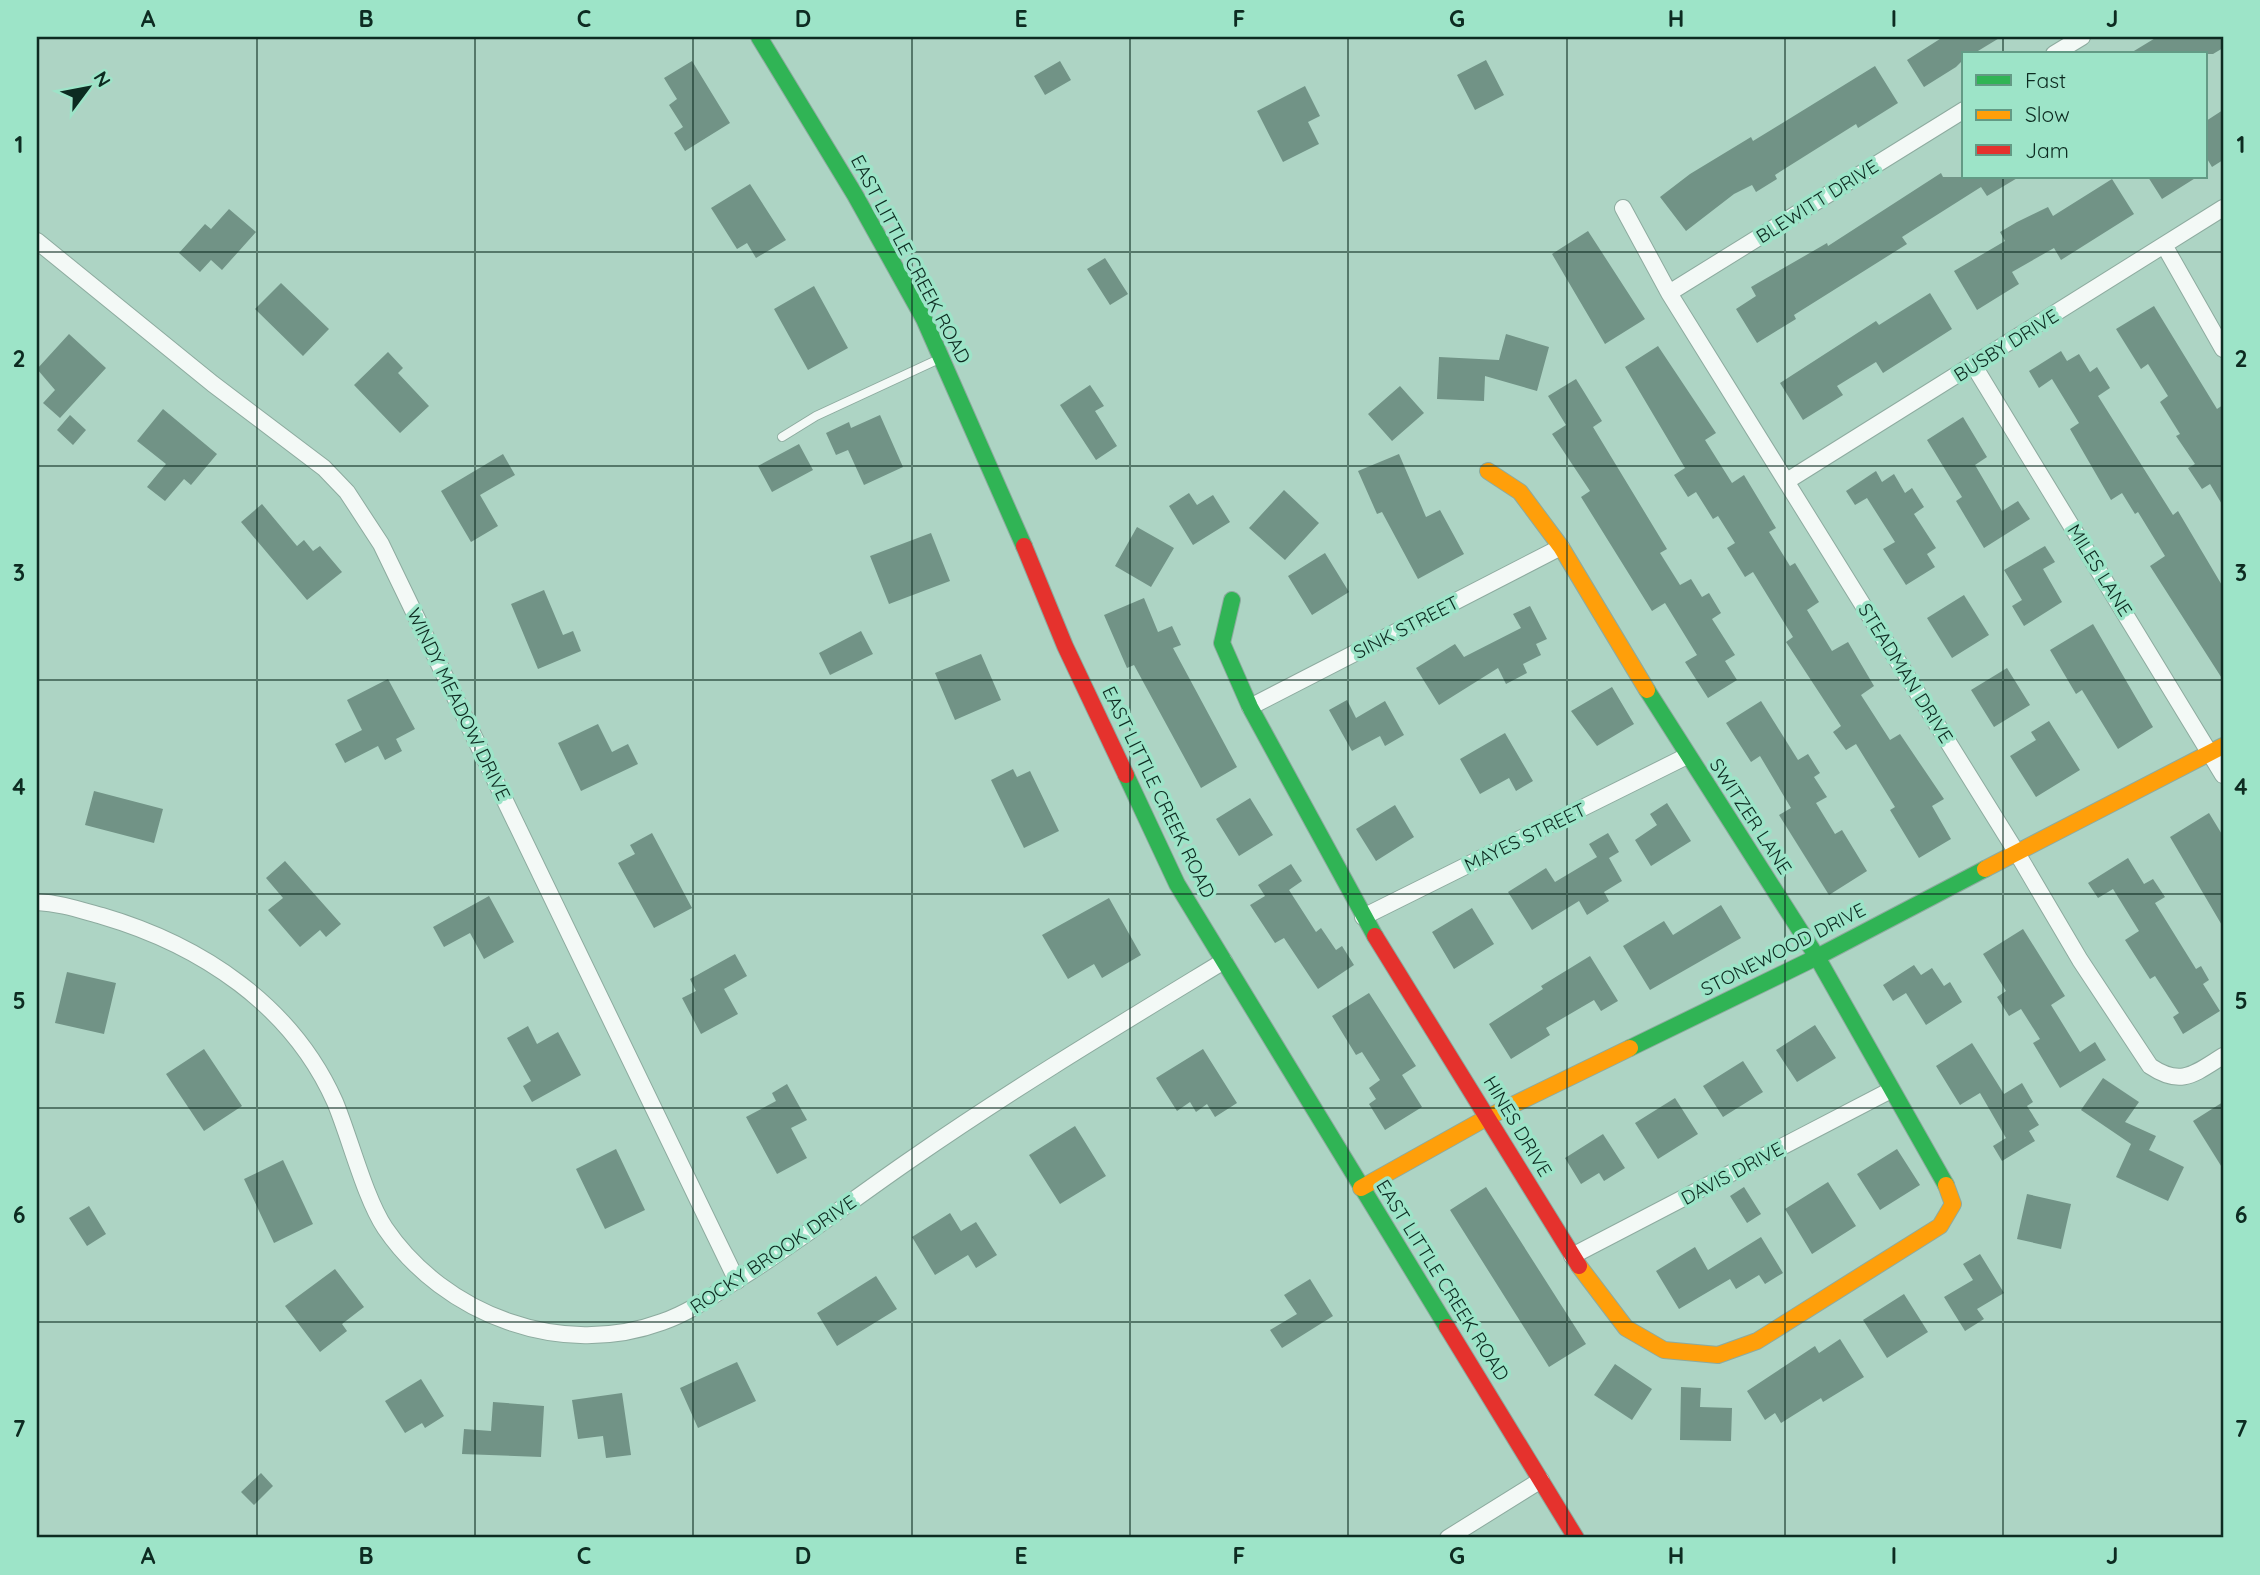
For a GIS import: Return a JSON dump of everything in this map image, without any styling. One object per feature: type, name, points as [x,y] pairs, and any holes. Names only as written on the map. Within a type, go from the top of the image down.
[{"type":"street","name":"EAST LITTLE CREEK ROAD","points":[[759,37],[855,195],[924,318],[1113,752],[1177,884],[1576,1538]]},
{"type":"street","points":[[2057,52],[2082,37]]},
{"type":"street","name":"BLEWITT DRIVE","points":[[1669,293],[1962,111]]},
{"type":"street","name":"STEADMAN DRIVE","points":[[1623,208],[1669,293],[2017,853],[2080,960],[2150,1066],[2167,1077],[2180,1080],[2223,1056]]},
{"type":"street","name":"BUSBY DRIVE","points":[[1787,481],[2223,208]]},
{"type":"street","name":"WINDY MEADOW DRIVE","points":[[37,241],[213,384],[324,468],[346,492],[381,544],[737,1281]]},
{"type":"street","points":[[2164,245],[2223,349]]},
{"type":"street","name":"MILES LANE","points":[[1974,366],[2216,749],[2223,775]]},
{"type":"street","name":"SWITZER LANE","points":[[1488,471],[1520,492],[1561,547],[1687,756],[1817,957],[1951,1194],[1953,1204]]},
{"type":"street","name":"SINK STREET","points":[[1250,707],[1561,547]]},
{"type":"street","name":"HINES DRIVE","points":[[1232,600],[1222,643],[1250,707],[1363,917],[1572,1256],[1626,1328],[1664,1350],[1671,1348],[1704,1355],[1727,1355],[1757,1341],[1940,1226],[1953,1204]]},
{"type":"street","name":"STONEWOOD DRIVE","points":[[1361,1188],[1488,1117],[1817,957],[2216,749]]},
{"type":"street","name":"MAYES STREET","points":[[1363,917],[1687,756]]},
{"type":"street","name":"ROCKY BROOK DRIVE","points":[[37,902],[58,903],[158,934],[244,984],[271,1009],[297,1040],[334,1099],[382,1225],[410,1260],[446,1292],[520,1328],[563,1335],[600,1336],[668,1320],[687,1312],[737,1281],[1024,1084],[1224,961]]},
{"type":"street","name":"DAVIS DRIVE","points":[[1572,1256],[1891,1090]]},
{"type":"street","points":[[1448,1538],[1541,1480]]},
{"type":"lane","points":[[782,437],[816,416],[942,358]]},
{"type":"building","points":[[1943,37],[2001,37],[1976,52],[1962,52],[1962,61],[1956,67],[1924,87],[1907,60]]},
{"type":"building","points":[[2157,37],[2223,37],[2223,48],[2213,54],[2132,52]]},
{"type":"building","points":[[1486,60],[1504,95],[1475,110],[1457,75]]},
{"type":"building","points":[[692,61],[730,123],[685,151],[674,133],[683,127],[669,105],[677,99],[664,78]]},
{"type":"building","points":[[1060,61],[1071,80],[1045,95],[1034,76]]},
{"type":"building","points":[[1875,66],[1898,103],[1858,128],[1856,124],[1775,175],[1777,179],[1756,192],[1752,185],[1734,194],[1686,231],[1660,197],[1690,174],[1751,137],[1753,141]]},
{"type":"building","points":[[1305,86],[1320,116],[1308,122],[1319,144],[1283,162],[1257,111]]},
{"type":"building","points":[[2223,110],[2223,160],[2212,167],[2208,160],[2208,120]]},
{"type":"building","points":[[1941,173],[1943,177],[2017,178],[1987,196],[1981,187],[1902,237],[1907,244],[1794,315],[1796,319],[1757,343],[1736,309],[1756,296],[1751,287],[1827,243],[1828,246]]},
{"type":"building","points":[[2149,178],[2195,178],[2162,199]]},
{"type":"building","points":[[2112,179],[2134,214],[2061,260],[2054,248],[2012,272],[2019,284],[1977,310],[1954,271],[2005,241],[2000,232],[2017,222],[2048,207],[2053,216]]},
{"type":"building","points":[[750,184],[786,240],[756,258],[747,243],[737,249],[711,208]]},
{"type":"building","points":[[229,209],[256,232],[222,270],[211,260],[200,272],[179,253],[205,224],[211,229]]},
{"type":"building","points":[[1588,231],[1645,319],[1605,344],[1552,254]]},
{"type":"building","points":[[1105,258],[1128,294],[1110,305],[1087,269]]},
{"type":"building","points":[[281,283],[329,329],[303,356],[255,309]]},
{"type":"building","points":[[814,286],[848,348],[808,370],[774,309]]},
{"type":"building","points":[[1930,293],[1952,329],[1883,373],[1876,362],[1837,386],[1843,395],[1803,420],[1780,383],[1876,321],[1879,325]]},
{"type":"building","points":[[2154,306],[2217,409],[2223,405],[2223,506],[2210,484],[2202,489],[2188,468],[2195,464],[2176,436],[2180,434],[2160,402],[2168,396],[2148,364],[2141,369],[2116,329]]},
{"type":"building","points":[[69,334],[106,368],[60,418],[43,403],[55,390],[37,369]]},
{"type":"building","points":[[1506,334],[1549,347],[1537,391],[1485,376],[1484,401],[1437,399],[1439,357],[1499,360]]},
{"type":"building","points":[[1658,346],[1716,433],[1705,440],[1732,483],[1744,475],[1776,528],[1769,532],[1790,566],[1795,563],[1819,602],[1807,610],[1832,651],[1848,642],[1874,686],[1861,695],[1890,740],[1900,734],[1944,799],[1932,806],[1951,839],[1919,858],[1890,810],[1895,807],[1856,744],[1846,750],[1833,732],[1841,726],[1786,642],[1793,637],[1753,572],[1745,577],[1727,548],[1735,543],[1718,516],[1713,519],[1696,492],[1688,497],[1674,475],[1685,468],[1625,367]]},
{"type":"building","points":[[2061,351],[2067,361],[2079,354],[2090,372],[2097,367],[2110,388],[2098,396],[2173,515],[2178,511],[2223,587],[2223,680],[2150,566],[2165,556],[2138,512],[2135,514],[2122,493],[2111,500],[2070,429],[2079,423],[2052,379],[2039,388],[2029,371]]},
{"type":"building","points":[[388,352],[403,368],[398,373],[429,406],[400,433],[354,385]]},
{"type":"building","points":[[1576,379],[1602,421],[1593,427],[1667,549],[1660,553],[1680,585],[1691,579],[1702,597],[1709,593],[1721,613],[1712,619],[1735,655],[1725,661],[1737,680],[1708,698],[1685,662],[1697,655],[1665,603],[1652,611],[1581,497],[1590,491],[1552,434],[1566,425],[1548,396]]},
{"type":"building","points":[[1090,385],[1104,406],[1095,411],[1117,446],[1096,460],[1060,405]]},
{"type":"building","points":[[1400,386],[1424,413],[1392,441],[1368,414]]},
{"type":"building","points":[[163,409],[217,454],[191,485],[184,479],[165,501],[147,487],[166,464],[137,441]]},
{"type":"building","points":[[70,415],[86,430],[73,445],[57,430]]},
{"type":"building","points":[[880,415],[903,467],[864,485],[848,450],[836,455],[826,433],[849,422],[851,428]]},
{"type":"building","points":[[1963,417],[1987,457],[1975,465],[2002,511],[2018,501],[2030,519],[1984,548],[1956,501],[1962,497],[1927,440]]},
{"type":"building","points":[[799,444],[813,470],[772,492],[758,466]]},
{"type":"building","points":[[503,454],[515,475],[480,495],[498,526],[471,542],[441,491]]},
{"type":"building","points":[[1399,454],[1426,517],[1440,510],[1464,554],[1418,579],[1382,512],[1377,514],[1358,471]]},
{"type":"building","points":[[1876,471],[1882,482],[1894,474],[1905,493],[1912,488],[1924,507],[1914,514],[1936,548],[1927,554],[1935,567],[1906,585],[1883,549],[1895,542],[1867,498],[1855,505],[1846,491]]},
{"type":"building","points":[[1284,490],[1319,523],[1285,560],[1249,528]]},
{"type":"building","points":[[1189,493],[1197,505],[1213,495],[1230,522],[1193,545],[1169,506]]},
{"type":"building","points":[[262,504],[297,546],[304,540],[313,551],[320,546],[342,572],[307,600],[241,522]]},
{"type":"building","points":[[1137,527],[1174,548],[1151,587],[1115,566]]},
{"type":"building","points":[[931,533],[950,581],[889,604],[870,556]]},
{"type":"building","points":[[2045,546],[2055,562],[2043,569],[2062,602],[2024,626],[2012,606],[2022,600],[2004,570]]},
{"type":"building","points":[[1325,553],[1349,592],[1312,615],[1288,576]]},
{"type":"building","points":[[544,590],[563,635],[573,631],[581,651],[538,669],[511,604]]},
{"type":"building","points":[[1964,595],[1989,635],[1952,658],[1927,618]]},
{"type":"building","points":[[1144,598],[1158,632],[1172,626],[1181,645],[1173,648],[1237,767],[1201,788],[1134,665],[1127,668],[1104,615]]},
{"type":"building","points":[[1530,606],[1547,639],[1536,644],[1541,655],[1523,664],[1527,673],[1506,684],[1498,668],[1439,705],[1416,668],[1455,644],[1464,657],[1521,628],[1513,614]]},
{"type":"building","points":[[2093,624],[2153,727],[2118,749],[2082,690],[2076,694],[2050,650]]},
{"type":"building","points":[[861,631],[873,654],[830,675],[819,653]]},
{"type":"building","points":[[981,654],[1001,700],[955,720],[935,673]]},
{"type":"building","points":[[2007,668],[2030,705],[1994,727],[1971,690]]},
{"type":"building","points":[[388,679],[415,729],[396,739],[402,751],[385,760],[378,746],[345,763],[335,744],[362,730],[347,700]]},
{"type":"building","points":[[1612,687],[1634,724],[1597,746],[1571,711]]},
{"type":"building","points":[[1347,700],[1356,718],[1385,701],[1404,735],[1385,746],[1380,736],[1352,751],[1329,710]]},
{"type":"building","points":[[1761,701],[1798,760],[1808,754],[1820,773],[1814,777],[1827,797],[1816,803],[1835,834],[1842,830],[1867,871],[1829,895],[1779,815],[1791,808],[1760,756],[1751,762],[1726,723]]},
{"type":"building","points":[[2049,721],[2080,770],[2036,797],[2010,756],[2036,740],[2031,732]]},
{"type":"building","points":[[598,724],[612,752],[628,744],[638,764],[581,791],[558,743]]},
{"type":"building","points":[[1505,733],[1533,781],[1516,791],[1509,778],[1480,794],[1460,759]]},
{"type":"building","points":[[1013,769],[1017,777],[1030,771],[1059,831],[1024,848],[991,780]]},
{"type":"building","points":[[94,791],[163,809],[154,843],[85,825]]},
{"type":"building","points":[[1250,798],[1273,835],[1239,856],[1216,819]]},
{"type":"building","points":[[1667,803],[1691,841],[1651,866],[1635,840],[1657,825],[1650,814]]},
{"type":"building","points":[[1395,805],[1414,837],[1376,861],[1356,829]]},
{"type":"building","points":[[2209,813],[2223,836],[2223,927],[2170,837]]},
{"type":"building","points":[[652,833],[692,908],[654,928],[618,863],[635,854],[630,845]]},
{"type":"building","points":[[1608,833],[1619,852],[1609,858],[1622,881],[1604,892],[1609,901],[1587,915],[1579,901],[1532,930],[1508,892],[1546,868],[1555,882],[1597,857],[1589,844]]},
{"type":"building","points":[[2128,858],[2144,884],[2153,879],[2165,897],[2155,903],[2196,969],[2201,966],[2209,980],[2203,984],[2220,1011],[2183,1034],[2173,1017],[2179,1013],[2155,976],[2150,979],[2125,940],[2139,931],[2113,889],[2098,898],[2088,883]]},
{"type":"building","points":[[285,861],[341,924],[326,937],[320,930],[300,947],[268,910],[283,898],[266,878]]},
{"type":"building","points":[[1291,864],[1302,881],[1289,890],[1316,932],[1321,928],[1336,950],[1342,946],[1354,965],[1318,989],[1284,938],[1275,943],[1250,905],[1265,896],[1258,885]]},
{"type":"building","points":[[489,896],[514,942],[484,959],[470,933],[444,947],[433,927]]},
{"type":"building","points":[[1109,898],[1141,955],[1102,978],[1094,964],[1068,979],[1042,935]]},
{"type":"building","points":[[1721,905],[1741,938],[1650,990],[1623,946],[1664,921],[1673,935]]},
{"type":"building","points":[[1472,908],[1494,944],[1454,969],[1432,932]]},
{"type":"building","points":[[2023,929],[2065,996],[2051,1005],[2080,1052],[2095,1042],[2106,1060],[2060,1088],[2033,1043],[2040,1039],[2021,1009],[2009,1016],[1997,997],[2006,991],[1983,954]]},
{"type":"building","points":[[735,954],[747,976],[724,989],[738,1014],[701,1034],[682,998],[696,991],[690,979]]},
{"type":"building","points":[[1590,956],[1618,1001],[1601,1011],[1594,1000],[1546,1028],[1550,1035],[1511,1059],[1489,1024],[1543,989],[1541,986]]},
{"type":"building","points":[[1914,965],[1921,975],[1932,968],[1944,986],[1950,982],[1962,1002],[1926,1025],[1906,993],[1893,1001],[1883,985]]},
{"type":"building","points":[[67,972],[116,983],[104,1034],[55,1023]]},
{"type":"building","points":[[1369,993],[1416,1066],[1402,1075],[1422,1107],[1385,1130],[1369,1104],[1376,1099],[1369,1088],[1380,1080],[1362,1052],[1356,1055],[1332,1016]]},
{"type":"building","points":[[1815,1025],[1836,1058],[1797,1082],[1776,1050]]},
{"type":"building","points":[[528,1026],[537,1044],[558,1032],[581,1075],[532,1102],[523,1086],[531,1081],[507,1038]]},
{"type":"building","points":[[1972,1043],[2004,1094],[2022,1083],[2033,1102],[2027,1106],[2039,1125],[2029,1131],[2035,1141],[2002,1161],[1993,1146],[2006,1138],[1980,1093],[1960,1105],[1936,1066]]},
{"type":"building","points":[[204,1049],[242,1106],[204,1131],[166,1074]]},
{"type":"building","points":[[1203,1049],[1237,1103],[1215,1117],[1207,1104],[1196,1112],[1190,1102],[1177,1111],[1156,1078]]},
{"type":"building","points":[[1743,1061],[1763,1092],[1723,1117],[1703,1086]]},
{"type":"building","points":[[2103,1078],[2139,1102],[2125,1122],[2156,1136],[2149,1150],[2184,1167],[2168,1201],[2116,1177],[2131,1144],[2081,1110]]},
{"type":"building","points":[[787,1084],[807,1120],[791,1128],[807,1158],[777,1174],[746,1117],[776,1101],[772,1093]]},
{"type":"building","points":[[1675,1098],[1698,1134],[1658,1159],[1635,1123]]},
{"type":"building","points":[[2223,1102],[2223,1169],[2193,1121]]},
{"type":"building","points":[[1075,1126],[1106,1176],[1060,1204],[1029,1155]]},
{"type":"building","points":[[1603,1134],[1625,1168],[1604,1181],[1599,1173],[1581,1184],[1565,1158]]},
{"type":"building","points":[[616,1149],[645,1210],[605,1229],[576,1169]]},
{"type":"building","points":[[1897,1149],[1920,1185],[1880,1210],[1857,1174]]},
{"type":"building","points":[[283,1160],[313,1224],[274,1243],[244,1179]]},
{"type":"building","points":[[1828,1182],[1856,1226],[1812,1254],[1785,1209]]},
{"type":"building","points":[[1486,1187],[1586,1344],[1549,1367],[1450,1210]]},
{"type":"building","points":[[1744,1187],[1761,1214],[1747,1223],[1730,1196]]},
{"type":"building","points":[[2027,1194],[2071,1204],[2061,1249],[2017,1239]]},
{"type":"building","points":[[89,1206],[106,1234],[87,1246],[69,1218]]},
{"type":"building","points":[[950,1213],[961,1231],[976,1222],[997,1255],[976,1268],[968,1255],[935,1275],[912,1237]]},
{"type":"building","points":[[1761,1237],[1783,1273],[1765,1284],[1759,1275],[1736,1289],[1730,1279],[1679,1309],[1656,1271],[1695,1247],[1708,1270]]},
{"type":"building","points":[[1980,1254],[2004,1293],[1977,1309],[1984,1319],[1965,1331],[1944,1297],[1973,1280],[1963,1264]]},
{"type":"building","points":[[335,1269],[364,1307],[342,1324],[347,1331],[320,1352],[285,1306]]},
{"type":"building","points":[[876,1276],[897,1309],[837,1346],[817,1313]]},
{"type":"building","points":[[1310,1279],[1333,1316],[1282,1348],[1270,1330],[1297,1314],[1284,1295]]},
{"type":"building","points":[[1904,1294],[1928,1332],[1887,1358],[1863,1320]]},
{"type":"building","points":[[1840,1339],[1864,1377],[1823,1402],[1821,1398],[1781,1423],[1775,1413],[1765,1420],[1747,1391],[1815,1346],[1819,1353]]},
{"type":"building","points":[[737,1362],[756,1401],[698,1428],[680,1388]]},
{"type":"building","points":[[1615,1364],[1652,1389],[1632,1420],[1594,1395]]},
{"type":"building","points":[[421,1379],[444,1416],[425,1428],[422,1423],[405,1433],[385,1401]]},
{"type":"building","points":[[1681,1387],[1701,1388],[1700,1407],[1732,1408],[1731,1441],[1680,1440]]},
{"type":"building","points":[[622,1393],[631,1455],[606,1458],[603,1436],[578,1439],[572,1400]]},
{"type":"building","points":[[493,1402],[544,1406],[541,1457],[462,1454],[464,1429],[491,1431]]},
{"type":"building","points":[[261,1473],[273,1486],[254,1505],[241,1492]]},
{"type":"traffic: fast","points":[[759,37],[855,195],[924,319],[1024,546]]},
{"type":"traffic: fast","points":[[1232,600],[1222,643],[1250,707],[1375,936]]},
{"type":"traffic: fast","points":[[1647,690],[1817,957],[1946,1185]]},
{"type":"traffic: fast","points":[[1126,775],[1177,884],[1447,1327]]},
{"type":"traffic: fast","points":[[1630,1048],[1817,957],[1985,869]]},
{"type":"traffic: slow","points":[[1488,471],[1520,492],[1561,547],[1647,690]]},
{"type":"traffic: slow","points":[[1985,869],[2223,746]]},
{"type":"traffic: slow","points":[[1361,1188],[1488,1117],[1630,1048]]},
{"type":"traffic: slow","points":[[1579,1266],[1626,1328],[1664,1350],[1718,1355],[1757,1341],[1940,1226],[1953,1204],[1946,1185]]},
{"type":"traffic: jam","points":[[1024,546],[1065,646],[1126,775]]},
{"type":"traffic: jam","points":[[1375,936],[1579,1266]]},
{"type":"traffic: jam","points":[[1447,1327],[1576,1538]]}]
